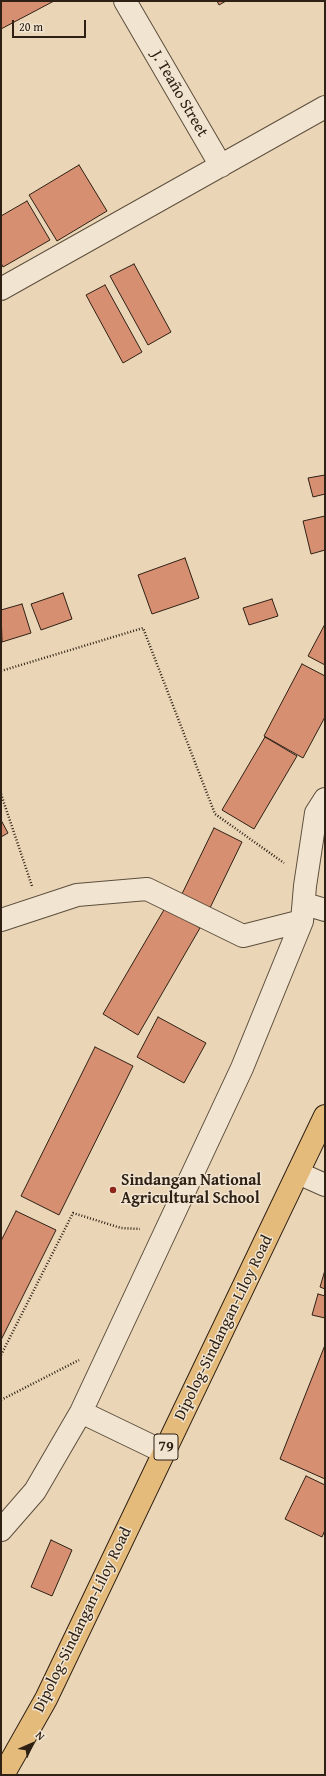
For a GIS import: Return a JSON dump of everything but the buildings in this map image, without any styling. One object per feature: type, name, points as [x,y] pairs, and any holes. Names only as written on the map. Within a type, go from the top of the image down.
[{"type":"highway","name":"Dipolog-Sindangan-Liloy Road","points":[[3,1775],[46,1699],[325,1116]]},
{"type":"street","name":"J. Teaño Street","points":[[125,1],[221,166]]},
{"type":"street","points":[[1,289],[325,107]]},
{"type":"street","points":[[1,1530],[35,1491],[81,1412],[242,1068],[311,911],[306,879],[316,813],[325,799]]},
{"type":"street","points":[[1,920],[77,895],[147,889],[243,936],[311,911]]},
{"type":"street","points":[[298,1173],[325,1185]]},
{"type":"street","points":[[81,1412],[164,1452]]},
{"type":"path","points":[[1,671],[143,628],[215,814],[306,879]]},
{"type":"path","points":[[1,794],[39,908]]},
{"type":"path","points":[[1,1355],[73,1213],[121,1228],[165,1230]]},
{"type":"path","points":[[1,1400],[113,1342]]},
{"type":"place","name":"Sindangan National Agricultural School","points":[[113,1190]]}]
